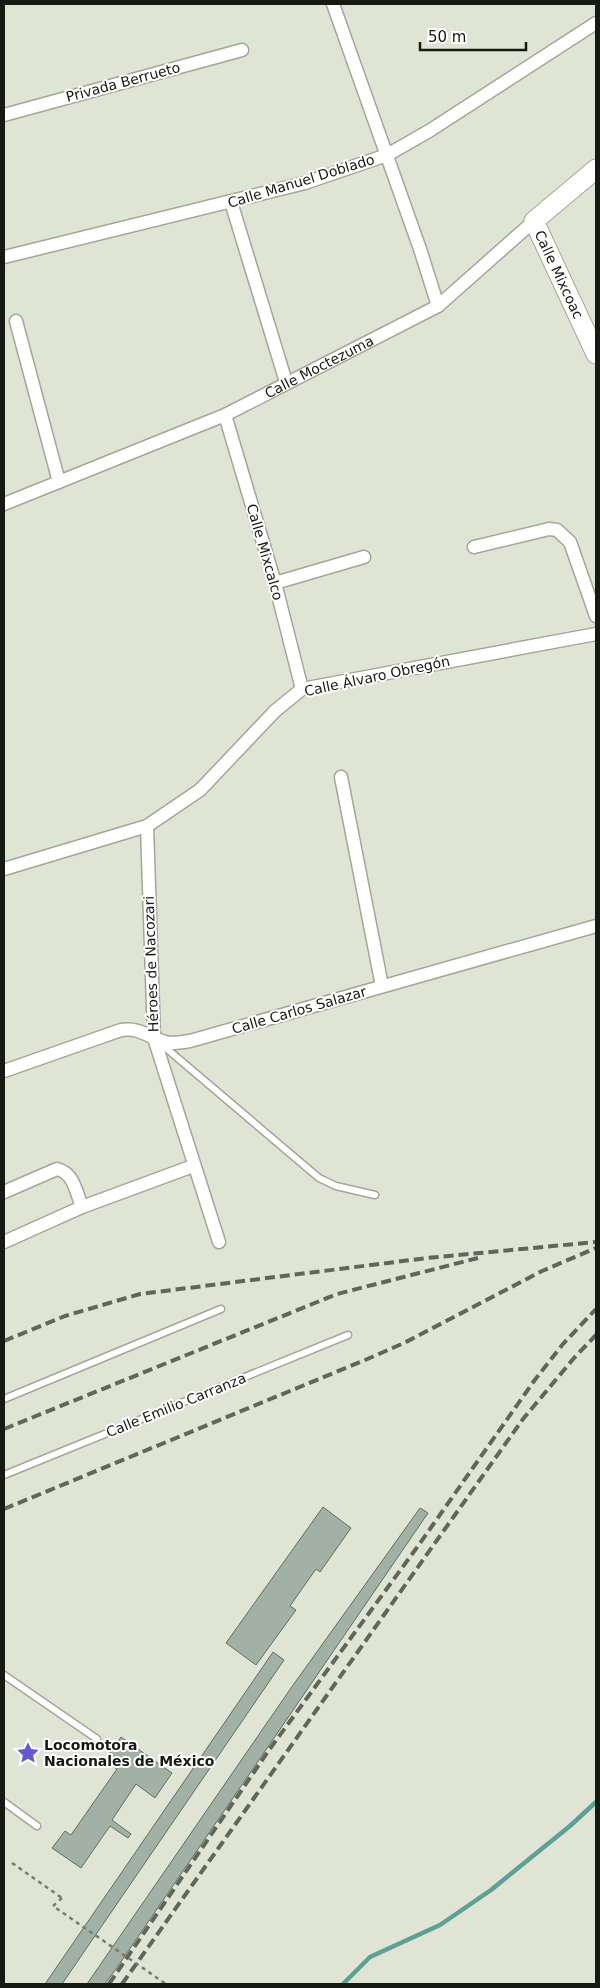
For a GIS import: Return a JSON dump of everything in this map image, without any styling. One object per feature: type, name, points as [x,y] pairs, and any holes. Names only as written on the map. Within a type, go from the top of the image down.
[{"type":"street","points":[[333,4],[420,249],[438,306]]},
{"type":"street","name":"Calle Manuel Doblado","points":[[5,253],[231,202],[305,182],[387,155],[429,131],[596,23]]},
{"type":"street","name":"Privada Berrueto","points":[[4,115],[242,50]]},
{"type":"street","name":"Calle Moctezuma","points":[[4,504],[225,415],[286,382],[438,306],[596,169]]},
{"type":"street","points":[[231,202],[286,382]]},
{"type":"street","name":"Calle Mixcoac","points":[[534,222],[596,354]]},
{"type":"street","points":[[16,321],[59,482]]},
{"type":"street","name":"Calle Mixcalco","points":[[225,415],[275,583],[302,690]]},
{"type":"street","points":[[474,547],[549,529],[557,530],[570,542],[596,616]]},
{"type":"street","points":[[275,583],[364,557]]},
{"type":"street","name":"Calle Álvaro Obregón","points":[[4,869],[146,826],[200,790],[274,711],[302,690],[596,634]]},
{"type":"street","points":[[341,777],[382,986]]},
{"type":"street","name":"Héroes de Nacozari","points":[[146,826],[154,1038],[193,1166],[219,1242]]},
{"type":"street","name":"Calle Carlos Salazar","points":[[4,1071],[121,1030],[139,1030],[154,1038],[170,1043],[190,1042],[596,926]]},
{"type":"street","points":[[4,1242],[82,1207],[193,1166]]},
{"type":"street","points":[[4,1192],[57,1170],[64,1171],[69,1174],[82,1207]]},
{"type":"lane","points":[[154,1038],[319,1178],[336,1186],[375,1195]]},
{"type":"lane","points":[[4,1399],[221,1309]]},
{"type":"lane","name":"Calle Emilio Carranza","points":[[4,1476],[348,1335]]},
{"type":"lane","points":[[4,1675],[96,1739]]},
{"type":"lane","points":[[4,1802],[37,1826]]},
{"type":"path","points":[[12,1863],[62,1898],[53,1906],[166,1984]]},
{"type":"building","points":[[323,1507],[351,1528],[320,1572],[316,1569],[290,1606],[296,1610],[256,1665],[226,1643]]},
{"type":"building","points":[[420,1508],[428,1513],[118,1966],[105,1984],[87,1984],[291,1688]]},
{"type":"building","points":[[273,1652],[284,1660],[62,1984],[45,1984]]},
{"type":"building","points":[[121,1737],[172,1773],[155,1798],[136,1784],[112,1820],[131,1834],[128,1838],[110,1826],[81,1868],[52,1848],[65,1831],[71,1835],[117,1769],[105,1761]]},
{"type":"waterway","points":[[343,1984],[370,1957],[440,1925],[491,1890],[570,1826],[596,1802]]},
{"type":"railway","points":[[4,1341],[65,1316],[140,1294],[427,1258],[596,1242]]},
{"type":"railway","points":[[4,1509],[404,1343],[542,1271],[596,1248]]},
{"type":"railway","points":[[4,1429],[337,1294],[478,1258]]},
{"type":"railway","points":[[109,1984],[269,1750],[418,1546],[534,1381],[563,1344],[596,1309]]},
{"type":"railway","points":[[122,1984],[523,1419],[574,1358],[596,1335]]},
{"type":"place","name":"Locomotora Nacionales de México","points":[[28,1753]]}]
